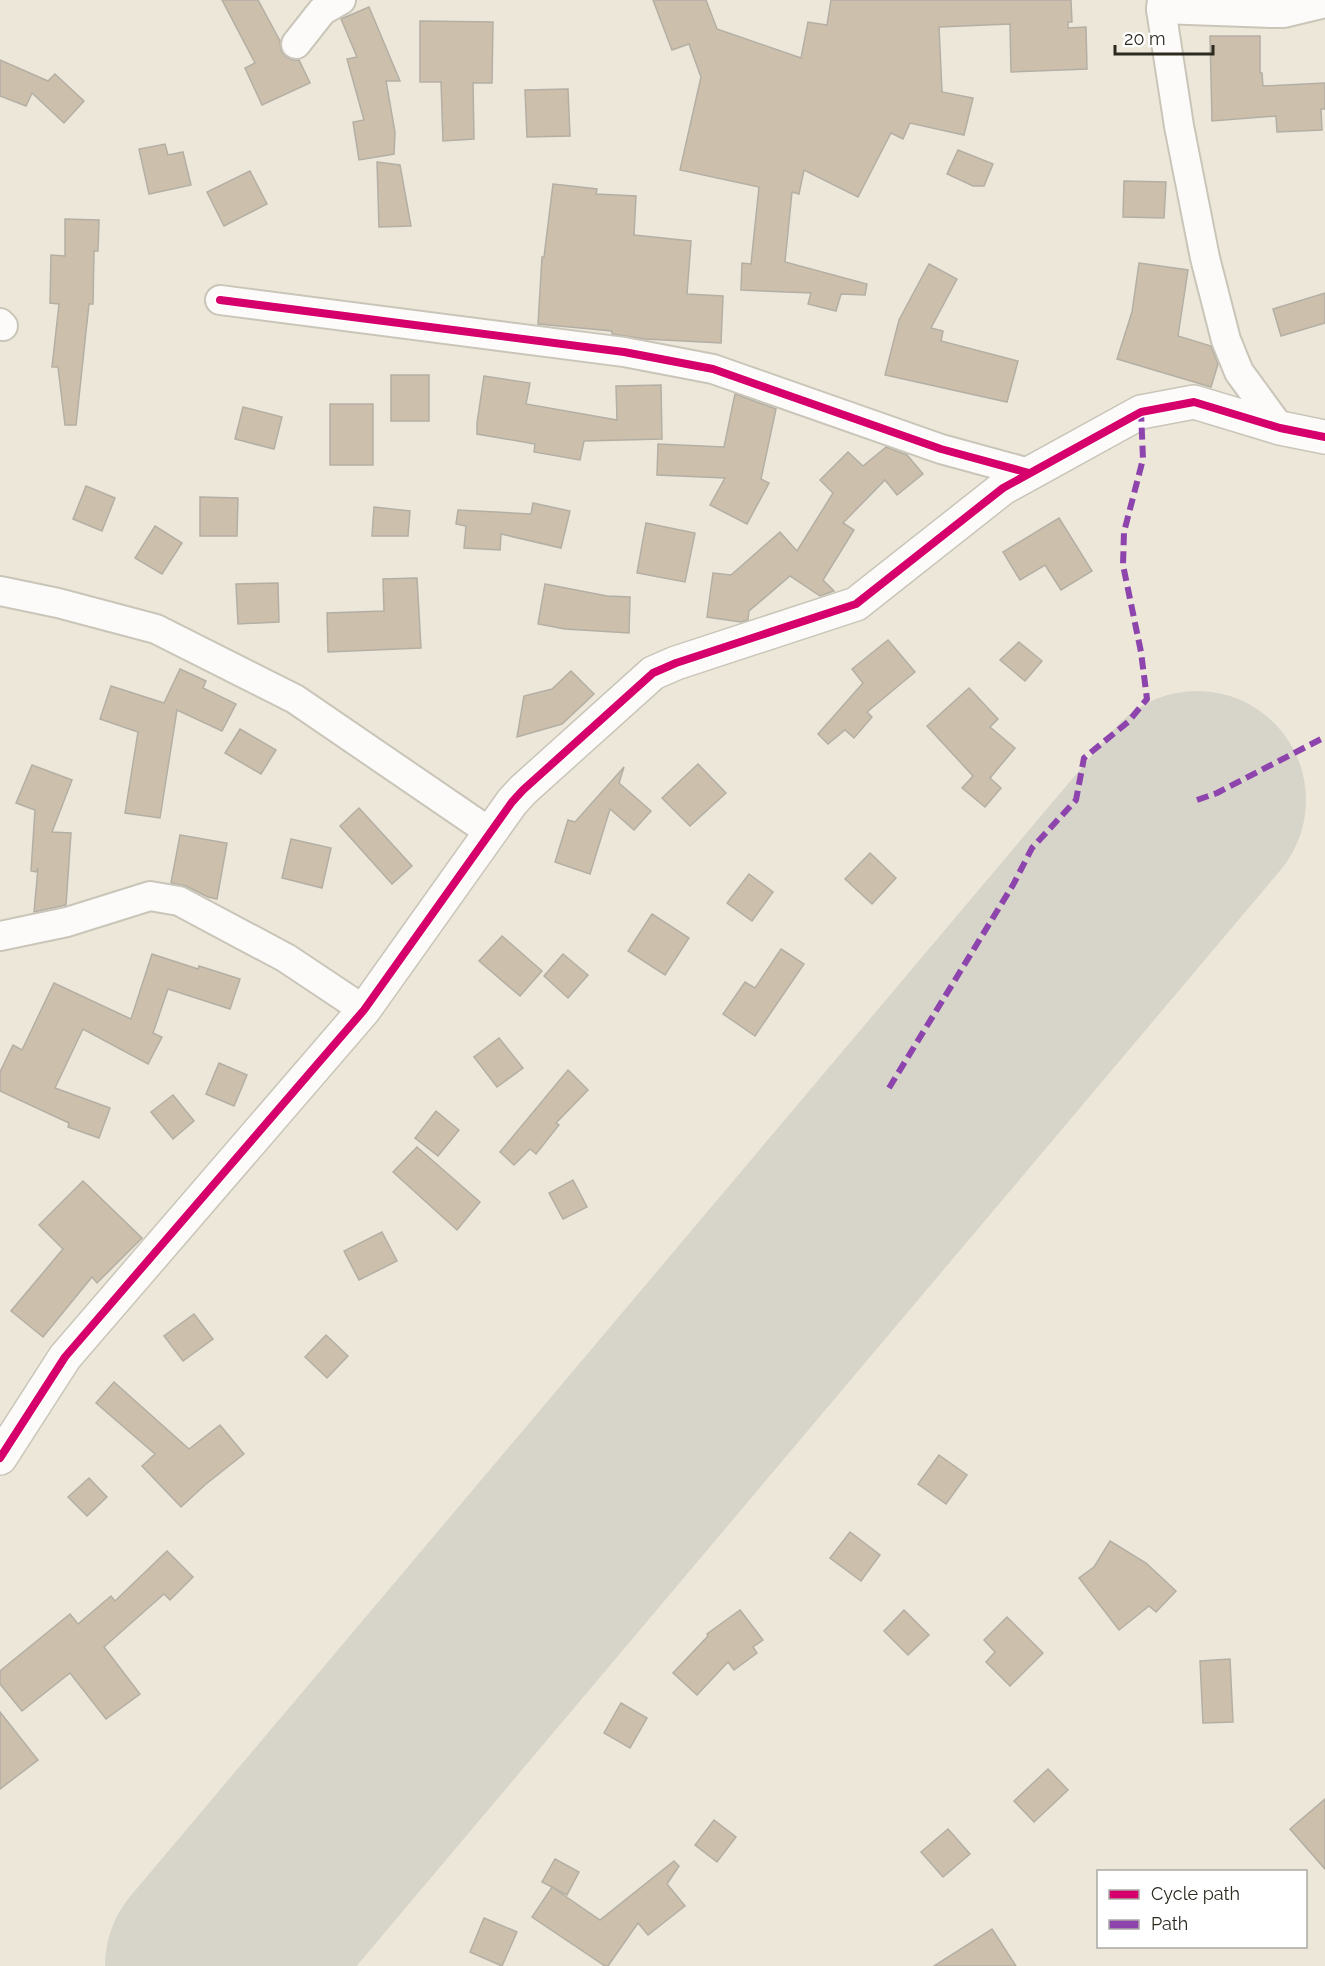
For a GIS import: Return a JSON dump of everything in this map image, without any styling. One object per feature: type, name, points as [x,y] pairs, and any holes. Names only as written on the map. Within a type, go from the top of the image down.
[{"type":"street","points":[[296,44],[322,11],[341,0]]},
{"type":"street","points":[[1281,428],[1239,372],[1226,340],[1205,258],[1179,126],[1161,4],[1284,13],[1325,3]]},
{"type":"street","points":[[219,300],[624,352],[713,369],[941,448],[1029,473]]},
{"type":"street","points":[[0,1458],[65,1357],[364,1010],[523,790],[652,673],[856,604],[1003,488],[1141,412],[1194,402],[1281,428],[1325,437]]},
{"type":"street","points":[[0,591],[58,603],[156,629],[295,699],[491,833]]},
{"type":"street","points":[[0,936],[67,922],[150,896],[160,897],[179,902],[285,958],[364,1010]]},
{"type":"building","points":[[222,0],[258,0],[280,41],[281,51],[286,57],[299,60],[310,83],[262,105],[245,68],[255,63]]},
{"type":"building","points":[[653,0],[706,0],[717,29],[801,58],[808,22],[827,25],[831,0],[1071,0],[1072,22],[1068,22],[1068,28],[1086,27],[1087,69],[1011,72],[1010,24],[939,27],[942,92],[973,98],[964,135],[910,123],[903,139],[891,133],[858,197],[804,170],[799,194],[792,192],[785,262],[867,284],[865,295],[841,294],[836,311],[808,304],[811,293],[741,290],[742,263],[751,264],[759,187],[680,170],[701,77],[689,44],[672,50]]},
{"type":"building","points":[[369,7],[400,81],[386,81],[395,132],[394,154],[359,160],[353,122],[364,120],[347,59],[357,57],[341,19]]},
{"type":"building","points":[[420,21],[493,22],[492,83],[473,83],[474,139],[443,141],[441,82],[420,82]]},
{"type":"building","points":[[1210,36],[1260,36],[1260,73],[1262,73],[1263,86],[1325,83],[1325,109],[1321,109],[1322,130],[1277,132],[1276,116],[1212,121]]},
{"type":"building","points":[[0,60],[48,81],[55,74],[84,101],[64,123],[32,93],[26,106],[0,96]]},
{"type":"building","points":[[568,89],[570,136],[527,137],[525,90]]},
{"type":"building","points":[[165,144],[168,155],[183,152],[191,185],[149,194],[139,149]]},
{"type":"building","points":[[958,150],[993,164],[984,186],[973,186],[947,174]]},
{"type":"building","points":[[377,162],[400,165],[411,226],[379,227]]},
{"type":"building","points":[[250,171],[267,204],[224,226],[207,192]]},
{"type":"building","points":[[1124,181],[1166,182],[1164,218],[1123,217]]},
{"type":"building","points":[[553,184],[597,189],[596,194],[636,196],[634,235],[691,241],[687,294],[723,296],[721,343],[645,339],[612,334],[612,331],[538,324],[542,257],[544,257]]},
{"type":"building","points":[[65,219],[99,220],[98,251],[94,251],[93,304],[89,304],[76,425],[65,425],[58,367],[52,367],[59,304],[50,303],[51,255],[65,256]]},
{"type":"building","points":[[1139,263],[1188,270],[1178,336],[1211,346],[1218,364],[1211,387],[1117,359],[1132,312]]},
{"type":"building","points":[[929,264],[957,279],[931,328],[943,331],[941,341],[1018,361],[1007,402],[885,375],[899,320]]},
{"type":"building","points":[[1325,293],[1325,323],[1281,336],[1273,309]]},
{"type":"building","points":[[391,375],[429,375],[429,421],[391,421]]},
{"type":"building","points":[[484,376],[530,383],[526,404],[617,420],[616,386],[661,385],[662,439],[584,441],[580,460],[534,452],[535,444],[477,434]]},
{"type":"building","points":[[735,394],[776,409],[761,479],[769,483],[747,524],[710,505],[725,478],[657,475],[658,444],[724,447]]},
{"type":"building","points":[[330,404],[373,404],[373,465],[330,465]]},
{"type":"building","points":[[243,407],[282,417],[274,449],[235,439]]},
{"type":"building","points":[[886,447],[907,455],[923,474],[897,495],[885,480],[843,523],[854,530],[823,580],[834,591],[820,596],[790,576],[749,611],[748,620],[741,622],[707,617],[713,573],[731,575],[780,532],[797,551],[833,493],[820,480],[848,452],[863,466]]},
{"type":"building","points":[[86,486],[115,498],[102,531],[73,519]]},
{"type":"building","points":[[200,497],[238,498],[237,536],[200,536]]},
{"type":"building","points":[[533,503],[570,511],[561,548],[501,534],[500,550],[464,548],[466,526],[456,524],[458,510],[531,514]]},
{"type":"building","points":[[374,507],[410,511],[408,536],[372,536]]},
{"type":"building","points":[[1059,518],[1092,571],[1061,590],[1045,565],[1020,580],[1003,552]]},
{"type":"building","points":[[646,523],[695,533],[685,582],[637,573]]},
{"type":"building","points":[[155,526],[182,543],[162,574],[135,558]]},
{"type":"building","points":[[417,578],[421,648],[328,652],[327,613],[384,611],[383,579]]},
{"type":"building","points":[[278,583],[279,622],[238,624],[236,584]]},
{"type":"building","points":[[545,584],[607,596],[630,597],[629,633],[565,629],[538,624]]},
{"type":"building","points":[[888,640],[915,672],[867,712],[872,717],[854,738],[845,730],[828,744],[818,734],[863,683],[852,669]]},
{"type":"building","points":[[1019,642],[1042,661],[1025,681],[1000,660]]},
{"type":"building","points":[[180,669],[206,681],[203,688],[236,704],[222,731],[177,710],[160,818],[125,813],[138,732],[100,719],[111,686],[164,703]]},
{"type":"building","points":[[571,671],[594,694],[562,724],[517,737],[524,696],[552,689]]},
{"type":"building","points":[[969,688],[998,719],[990,727],[1015,748],[990,778],[1001,788],[985,807],[962,788],[973,776],[927,726]]},
{"type":"building","points":[[240,729],[276,750],[261,774],[225,753]]},
{"type":"building","points":[[698,764],[726,793],[690,826],[662,798]]},
{"type":"building","points":[[32,765],[72,780],[52,832],[71,833],[66,905],[34,912],[38,868],[36,872],[31,871],[35,810],[16,803]]},
{"type":"building","points":[[624,767],[619,783],[651,811],[634,830],[610,809],[590,874],[555,862],[568,820],[575,822]]},
{"type":"building","points":[[359,808],[412,866],[392,884],[340,826]]},
{"type":"building","points":[[180,835],[227,843],[217,899],[186,886],[171,883]]},
{"type":"building","points":[[291,839],[331,848],[322,888],[282,878]]},
{"type":"building","points":[[870,853],[896,878],[872,904],[845,879]]},
{"type":"building","points":[[749,874],[773,892],[752,921],[727,903]]},
{"type":"building","points":[[652,914],[689,938],[665,975],[628,951]]},
{"type":"building","points":[[502,936],[542,971],[520,996],[479,961]]},
{"type":"building","points":[[781,949],[804,964],[755,1036],[723,1014],[745,982],[755,988]]},
{"type":"building","points":[[152,954],[198,969],[199,966],[240,979],[230,1009],[168,989],[153,1033],[162,1037],[148,1064],[83,1029],[55,1088],[110,1108],[99,1138],[68,1127],[69,1123],[0,1091],[0,1072],[13,1045],[22,1050],[54,983],[131,1019]]},
{"type":"building","points":[[563,954],[588,975],[568,998],[544,976]]},
{"type":"building","points":[[499,1038],[523,1068],[497,1087],[474,1057]]},
{"type":"building","points":[[219,1063],[247,1075],[234,1106],[206,1094]]},
{"type":"building","points":[[568,1070],[588,1090],[556,1123],[559,1125],[536,1154],[530,1149],[514,1165],[500,1152]]},
{"type":"building","points":[[173,1095],[194,1121],[173,1139],[151,1112]]},
{"type":"building","points":[[436,1111],[459,1130],[438,1156],[415,1138]]},
{"type":"building","points":[[417,1147],[480,1202],[457,1230],[393,1172]]},
{"type":"building","points":[[573,1180],[587,1207],[563,1219],[549,1193]]},
{"type":"building","points":[[83,1181],[142,1238],[97,1283],[92,1277],[43,1337],[11,1311],[63,1249],[39,1225]]},
{"type":"building","points":[[382,1232],[397,1261],[359,1280],[344,1251]]},
{"type":"building","points":[[194,1314],[213,1339],[183,1361],[164,1336]]},
{"type":"building","points":[[326,1335],[348,1356],[327,1378],[305,1357]]},
{"type":"building","points":[[114,1382],[189,1449],[220,1425],[244,1454],[181,1507],[142,1466],[155,1454],[96,1403]]},
{"type":"building","points":[[939,1455],[967,1475],[946,1504],[918,1484]]},
{"type":"building","points":[[89,1478],[107,1497],[87,1516],[68,1497]]},
{"type":"building","points":[[850,1532],[880,1555],[861,1581],[830,1558]]},
{"type":"building","points":[[1110,1541],[1146,1563],[1176,1591],[1156,1612],[1149,1606],[1119,1630],[1079,1578],[1094,1567]]},
{"type":"building","points":[[167,1551],[193,1577],[170,1600],[164,1594],[104,1647],[140,1694],[106,1719],[70,1673],[22,1711],[0,1684],[0,1671],[70,1614],[78,1624],[111,1596],[115,1601]]},
{"type":"building","points":[[740,1610],[763,1640],[753,1647],[757,1653],[734,1670],[728,1662],[697,1695],[673,1673],[708,1636],[707,1634]]},
{"type":"building","points":[[904,1610],[929,1635],[908,1655],[884,1631]]},
{"type":"building","points":[[1007,1617],[1043,1653],[1010,1686],[986,1662],[995,1652],[984,1640]]},
{"type":"building","points":[[1230,1659],[1233,1722],[1203,1723],[1200,1661]]},
{"type":"building","points":[[621,1703],[647,1718],[630,1748],[604,1733]]},
{"type":"building","points":[[0,1712],[38,1760],[0,1789]]},
{"type":"building","points":[[1048,1769],[1068,1790],[1034,1822],[1014,1801]]},
{"type":"building","points":[[1325,1799],[1325,1869],[1290,1829]]},
{"type":"building","points":[[714,1820],[736,1837],[717,1862],[695,1845]]},
{"type":"building","points":[[948,1829],[970,1854],[943,1877],[921,1852]]},
{"type":"building","points":[[555,1859],[579,1872],[567,1895],[542,1882]]},
{"type":"building","points":[[674,1861],[679,1866],[667,1884],[685,1906],[648,1935],[638,1923],[608,1966],[532,1917],[552,1887],[600,1920]]},
{"type":"building","points":[[484,1918],[517,1932],[502,1966],[470,1952]]},
{"type":"building","points":[[992,1929],[1016,1966],[934,1966]]},
{"type":"runway","points":[[214,1966],[1197,800]]},
{"type":"marked path","points":[[889,1088],[1013,885],[1032,848],[1076,800],[1084,758],[1128,722],[1147,699],[1141,652],[1123,565],[1124,532],[1143,459],[1141,412]]},
{"type":"marked path","points":[[1197,800],[1217,793],[1325,737]]},
{"type":"cycle path","points":[[220,300],[624,352],[713,369],[941,449],[1029,473]]},
{"type":"cycle path","points":[[0,1458],[65,1357],[364,1010],[512,802],[653,673],[676,663],[856,604],[1003,488],[1141,412],[1194,402],[1280,428],[1325,437]]}]
